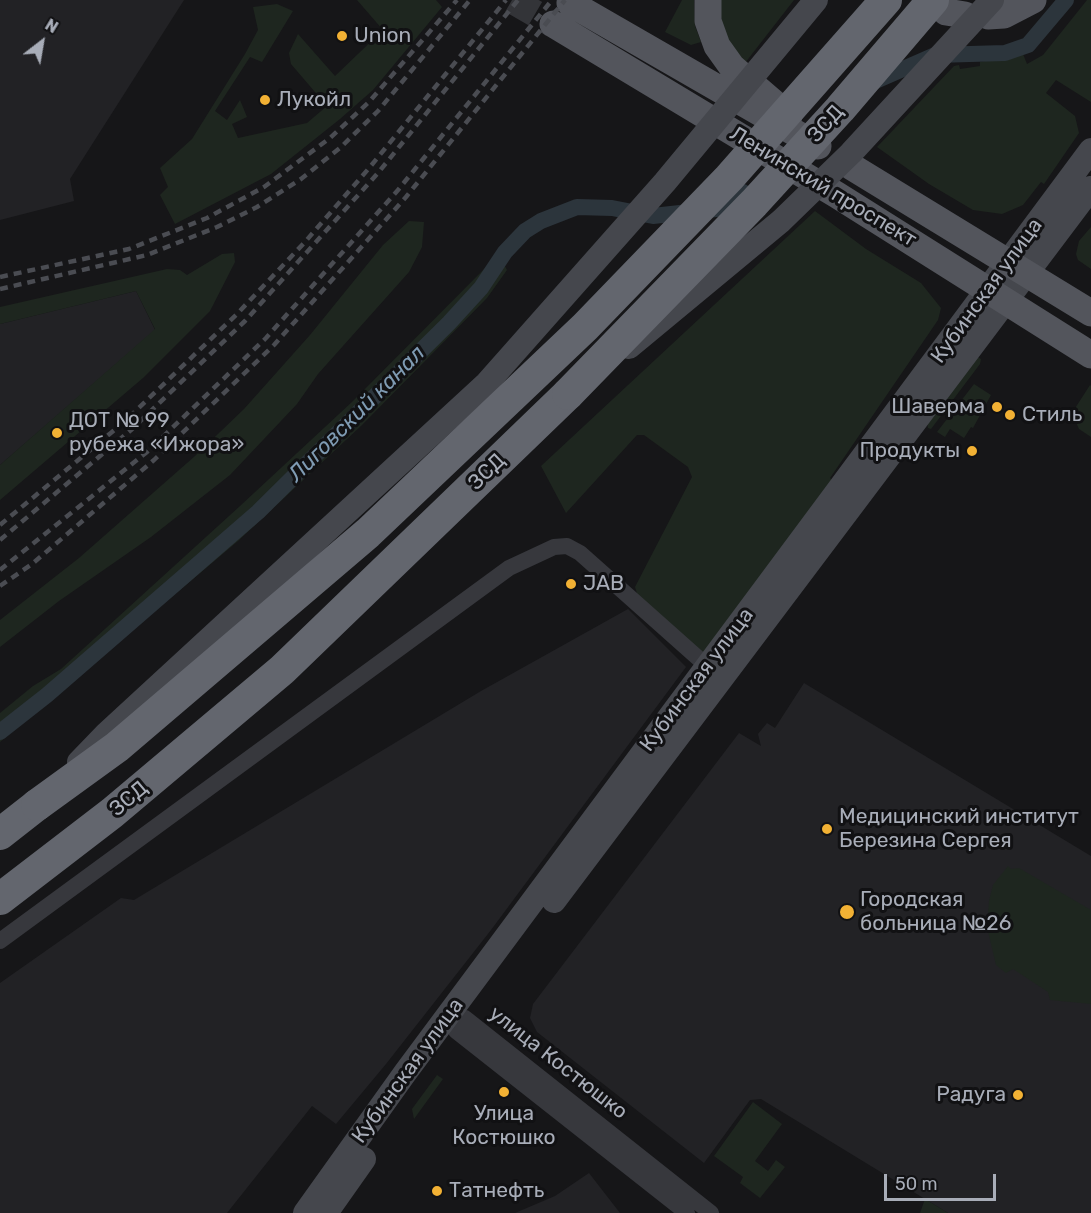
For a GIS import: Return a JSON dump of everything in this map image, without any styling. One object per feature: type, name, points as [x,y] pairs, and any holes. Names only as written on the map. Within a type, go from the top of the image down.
[{"type":"highway","name":"ЗСД","points":[[0,834],[135,732],[368,533],[585,327],[721,186],[886,0]]},
{"type":"highway","name":"ЗСД","points":[[0,899],[112,813],[282,670],[568,394],[754,203],[840,109],[965,9]]},
{"type":"main road","name":"Ленинский проспект","points":[[570,3],[818,146],[728,61],[717,46],[711,29],[708,0]]},
{"type":"main road","points":[[37,805],[106,734],[487,382],[665,182],[816,0]]},
{"type":"main road","points":[[568,394],[655,327],[781,221],[852,153],[965,9],[1004,15],[1033,0]]},
{"type":"main road","name":"Ленинский проспект","points":[[553,24],[837,195],[1091,355]]},
{"type":"main road","name":"Кубинская улица","points":[[1019,268],[1091,150]]},
{"type":"main road","name":"Ленинский проспект","points":[[852,167],[1091,313]]},
{"type":"main road","name":"Кубинская улица","points":[[305,1213],[456,1022],[1019,268],[1091,189]]},
{"type":"main road","name":"Кубинская улица","points":[[326,1213],[456,1022],[707,666],[998,296]]},
{"type":"street","points":[[0,941],[510,568],[554,547],[567,546],[580,553],[707,666]]},
{"type":"street","name":"улица Костюшко","points":[[456,1022],[687,1213]]},
{"type":"street","name":"улица Костюшко","points":[[456,1022],[711,1213]]},
{"type":"shaded area","points":[[0,0],[184,0],[70,179],[74,201],[0,220]]},
{"type":"shaded area","points":[[357,0],[436,0],[442,7],[373,90],[340,119],[271,174],[175,224],[160,195],[168,187],[160,168],[192,139],[245,54],[258,30],[253,7],[277,4],[293,11],[262,62],[250,57],[215,111],[227,120],[240,100],[247,117],[232,124],[238,138],[307,123],[327,106],[291,64],[289,53],[298,34],[335,76],[383,30]]},
{"type":"shaded area","points":[[682,0],[694,0],[695,26],[701,42],[691,45],[665,32]]},
{"type":"shaded area","points":[[721,0],[794,0],[745,63],[732,49],[719,19]]},
{"type":"shaded area","points":[[1087,0],[1091,0],[1091,102],[1056,80],[1046,93],[1075,116],[1079,133],[1044,184],[1041,182],[1023,205],[1002,214],[973,210],[929,184],[877,147],[954,66],[959,65],[960,69],[980,66],[980,62],[1023,54],[1027,64],[1043,55]]},
{"type":"shaded area","points":[[815,211],[866,249],[921,283],[941,308],[938,320],[830,478],[835,483],[705,656],[638,596],[635,587],[692,477],[688,467],[644,435],[637,435],[566,513],[541,466]]},
{"type":"shaded area","points":[[409,221],[424,222],[422,247],[409,272],[318,374],[297,404],[230,475],[151,537],[59,601],[0,647],[0,620],[79,558],[195,456],[244,409],[310,335],[383,245]]},
{"type":"shaded area","points":[[1091,227],[1091,269],[1078,260],[1076,254],[1079,241]]},
{"type":"shaded area","points":[[234,253],[235,262],[210,311],[143,378],[0,500],[0,465],[155,329],[136,291],[0,324],[0,307],[167,269],[180,270],[187,275],[222,254]]},
{"type":"shaded area","points":[[495,258],[501,259],[507,270],[487,298],[362,425],[238,541],[0,742],[0,713],[33,686],[61,669],[240,506],[353,401]]},
{"type":"shaded area","points":[[136,291],[155,330],[0,465],[0,324]]},
{"type":"shaded area","points":[[976,356],[981,359],[980,364],[931,429],[928,428],[927,422]]},
{"type":"shaded area","points":[[974,384],[991,395],[973,428],[971,427],[964,438],[950,429],[945,437],[937,432]]},
{"type":"shaded area","points":[[1090,385],[1091,437],[1079,429],[1072,413]]},
{"type":"shaded area","points":[[628,609],[686,667],[491,930],[336,1124],[312,1106],[227,1213],[0,1213],[0,983],[121,898],[134,900],[481,691]]},
{"type":"shaded area","name":"Городская больница №26","points":[[804,683],[1091,856],[1091,1213],[948,1213],[761,1099],[750,1100],[704,1163],[537,1032],[530,1018],[533,1004],[739,733],[761,746],[758,734],[767,723],[775,728]]},
{"type":"shaded area","points":[[1008,866],[1011,869],[1019,868],[1091,910],[1091,1004],[1050,1000],[1048,992],[1013,969],[1006,973],[996,965],[987,927],[989,901],[993,885]]},
{"type":"shaded area","points":[[437,1075],[443,1079],[414,1119],[412,1109]]},
{"type":"shaded area","points":[[753,1102],[782,1124],[755,1161],[768,1171],[776,1160],[785,1167],[760,1198],[740,1183],[743,1177],[714,1156]]},
{"type":"shaded area","points":[[589,1173],[620,1213],[515,1213],[555,1196]]},
{"type":"shaded area","points":[[925,1199],[948,1213],[920,1213]]},
{"type":"waterway","name":"Лиговский канал","points":[[871,83],[935,55],[1005,53],[1028,45],[1066,0]]},
{"type":"waterway","name":"Лиговский канал","points":[[0,732],[47,695],[258,512],[449,323],[481,288],[505,252],[525,231],[541,221],[577,207],[612,208],[653,216],[725,208],[743,192]]},
{"type":"tunnel","points":[[512,0],[553,24]]},
{"type":"railway","points":[[0,277],[129,249],[207,218],[264,187],[330,138],[369,102],[457,0]]},
{"type":"railway","points":[[0,289],[147,255],[217,227],[257,207],[301,179],[340,148],[378,111],[470,0]]},
{"type":"railway","points":[[0,525],[124,422],[237,314],[305,242],[370,167],[506,0]]},
{"type":"railway","points":[[0,540],[131,430],[245,321],[378,173],[518,0]]},
{"type":"railway","points":[[0,570],[147,452],[266,338],[398,190],[552,0]]},
{"type":"railway","points":[[0,586],[32,564],[154,460],[274,345],[406,197],[565,0]]},
{"type":"place","name":"Union","points":[[342,36]]},
{"type":"place","name":"Лукойл","points":[[265,100]]},
{"type":"place","name":"Шаверма","points":[[997,407]]},
{"type":"place","name":"Стиль","points":[[1010,415]]},
{"type":"place","name":"ДОТ № 99 рубежа «Ижора»","points":[[57,433]]},
{"type":"place","name":"Продукты","points":[[972,451]]},
{"type":"place","name":"JAB","points":[[571,584]]},
{"type":"place","name":"Медицинский институт Березина Сергея","points":[[827,829]]},
{"type":"place","name":"Городская больница №26","points":[[847,912]]},
{"type":"place","name":"Улица Костюшко","points":[[504,1092]]},
{"type":"place","name":"Радуга","points":[[1018,1095]]},
{"type":"place","name":"Татнефть","points":[[437,1191]]}]
